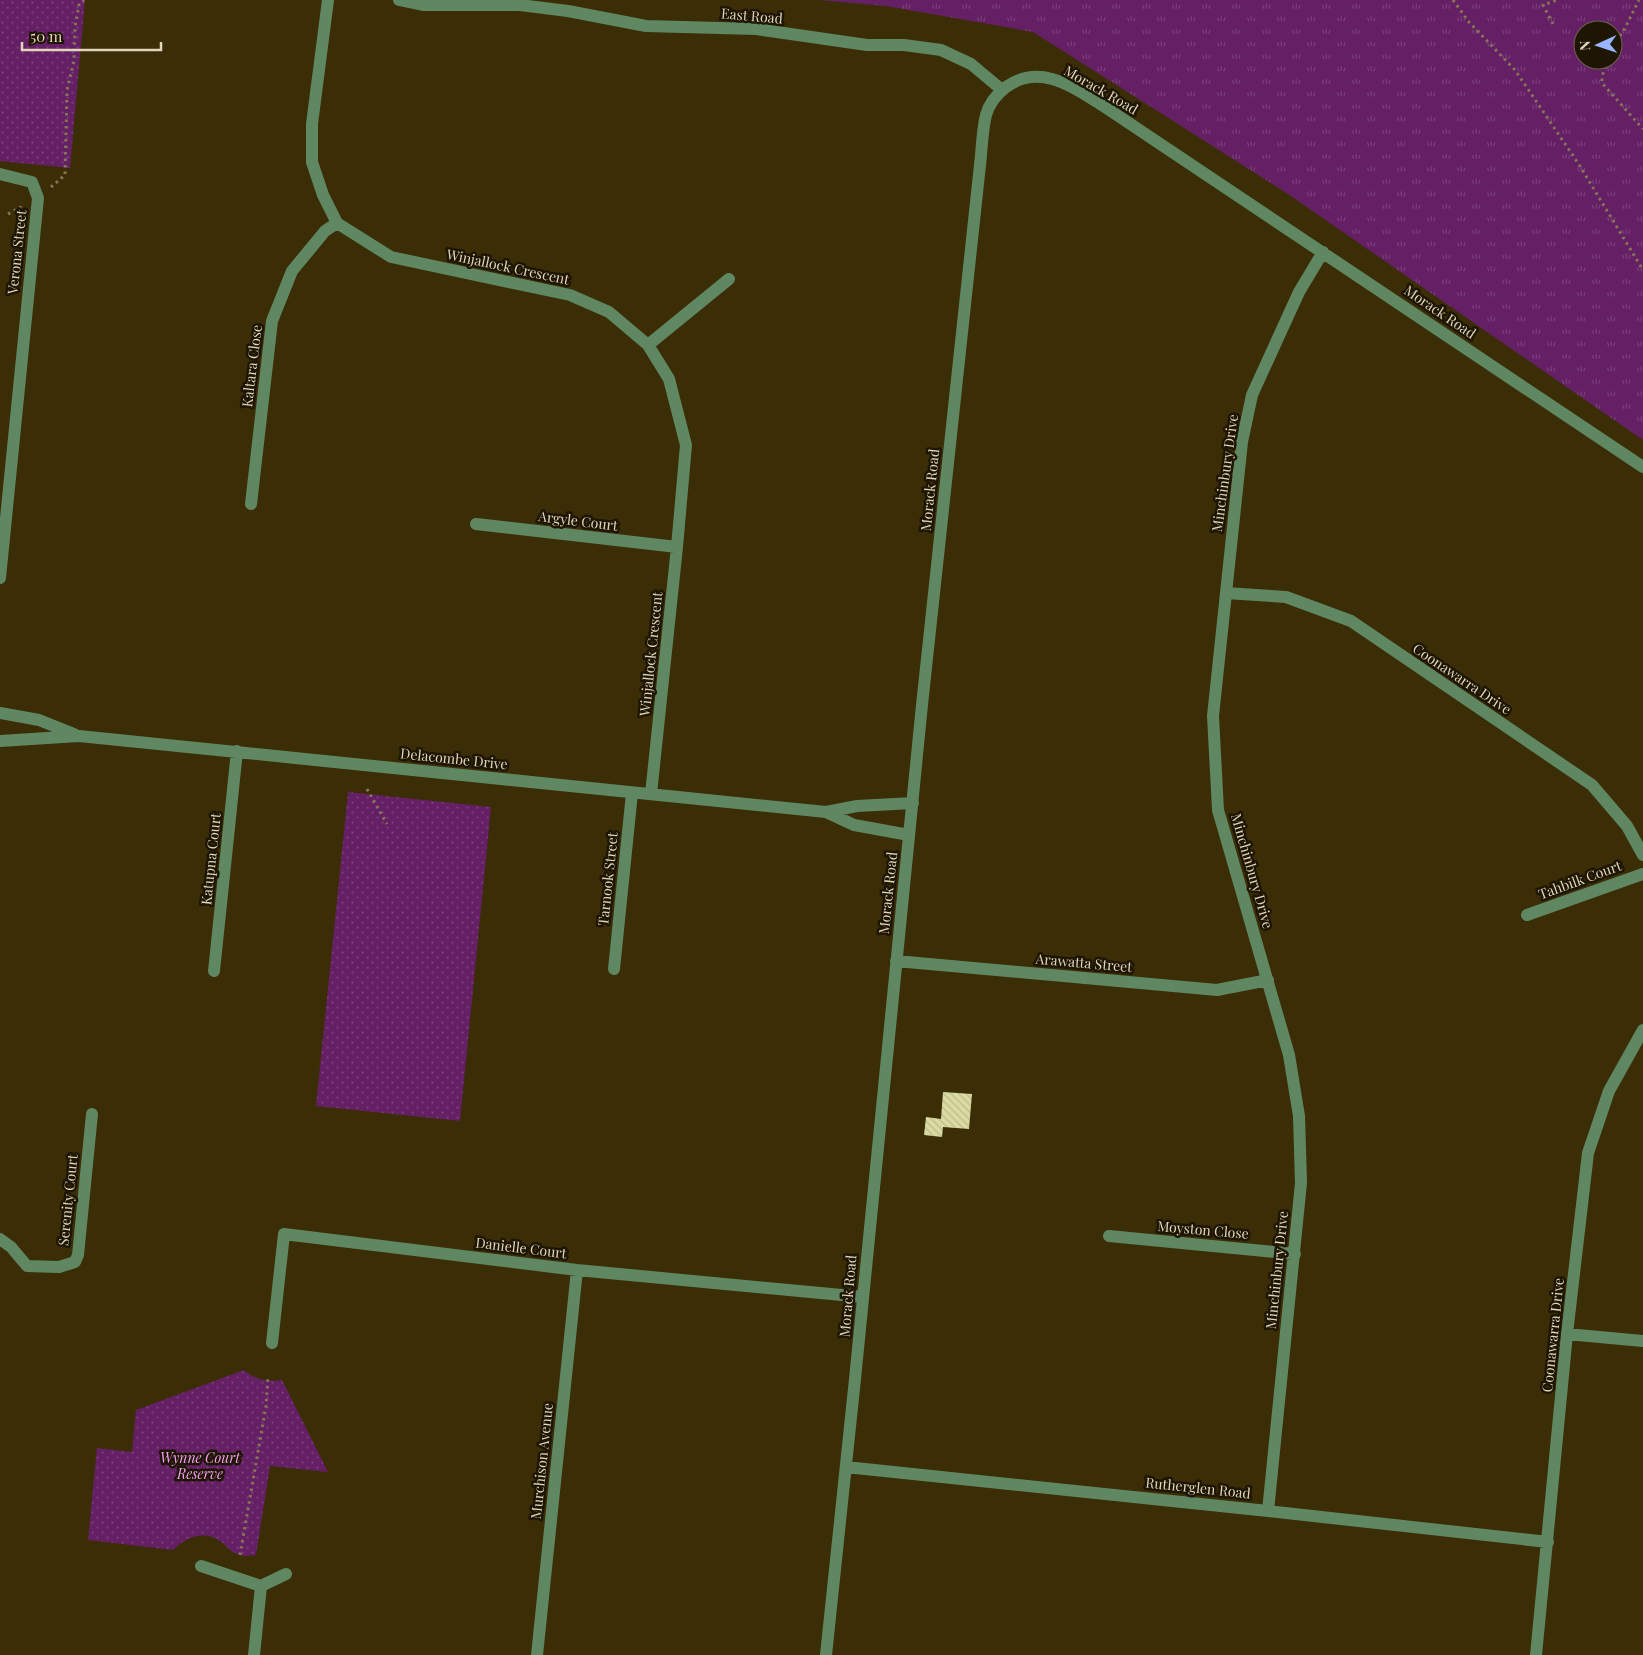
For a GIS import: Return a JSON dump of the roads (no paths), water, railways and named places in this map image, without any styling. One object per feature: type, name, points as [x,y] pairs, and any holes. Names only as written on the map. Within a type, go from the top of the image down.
[{"type":"street","points":[[328,0],[312,124],[312,162],[323,195],[337,222]]},
{"type":"street","name":"East Road","points":[[398,0],[424,5],[520,5],[568,11],[646,26],[756,28],[867,45],[904,45],[941,50],[971,64],[1002,90]]},
{"type":"street","name":"Morack Road","points":[[826,1655],[896,961],[985,123],[990,106],[1002,90],[1018,80],[1034,76],[1053,78],[1075,88],[1643,466]]},
{"type":"street","name":"Verona Street","points":[[0,174],[32,182],[38,198],[0,578]]},
{"type":"street","name":"Winjallock Crescent","points":[[337,222],[392,257],[570,295],[610,312],[648,345],[669,379],[686,445],[651,794]]},
{"type":"street","name":"Kaltara Close","points":[[252,504],[272,321],[292,272],[325,231],[337,222]]},
{"type":"street","name":"Minchinbury Drive","points":[[1268,1511],[1301,1183],[1299,1116],[1289,1055],[1218,810],[1213,716],[1242,442],[1252,395],[1299,292],[1323,252]]},
{"type":"street","points":[[648,345],[729,279]]},
{"type":"street","name":"Argyle Court","points":[[476,524],[677,547]]},
{"type":"street","name":"Coonawarra Drive","points":[[1226,594],[1286,597],[1351,621],[1592,785],[1627,826],[1643,855]]},
{"type":"street","name":"Delacombe Drive","points":[[0,712],[39,720],[79,736]]},
{"type":"street","name":"Delacombe Drive","points":[[0,741],[79,736],[826,812],[857,806],[913,803]]},
{"type":"street","name":"Katupna Court","points":[[214,970],[237,751]]},
{"type":"street","name":"Tarnook Street","points":[[614,969],[632,793]]},
{"type":"street","name":"Delacombe Drive","points":[[826,812],[854,825],[910,835]]},
{"type":"street","name":"Tahbilk Court","points":[[1527,915],[1643,874]]},
{"type":"street","name":"Arawatta Street","points":[[896,961],[1217,990],[1268,980]]},
{"type":"street","name":"Coonawarra Drive","points":[[1536,1655],[1588,1153],[1609,1091],[1643,1030]]},
{"type":"street","name":"Serenity Court","points":[[0,1239],[11,1247],[27,1266],[59,1267],[74,1262],[78,1255],[92,1114]]},
{"type":"street","name":"Danielle Court","points":[[272,1343],[284,1234],[577,1270],[863,1297]]},
{"type":"street","name":"Moyston Close","points":[[1109,1236],[1295,1254]]},
{"type":"street","name":"Murchison Avenue","points":[[537,1655],[577,1270]]},
{"type":"street","points":[[1568,1334],[1643,1341]]},
{"type":"street","name":"Rutherglen Road","points":[[846,1467],[1548,1542]]},
{"type":"street","points":[[201,1566],[261,1586],[286,1574]]},
{"type":"street","points":[[254,1655],[261,1586]]},
{"type":"park label","name":"Wynne Court Reserve","points":[[200,1466]]}]
